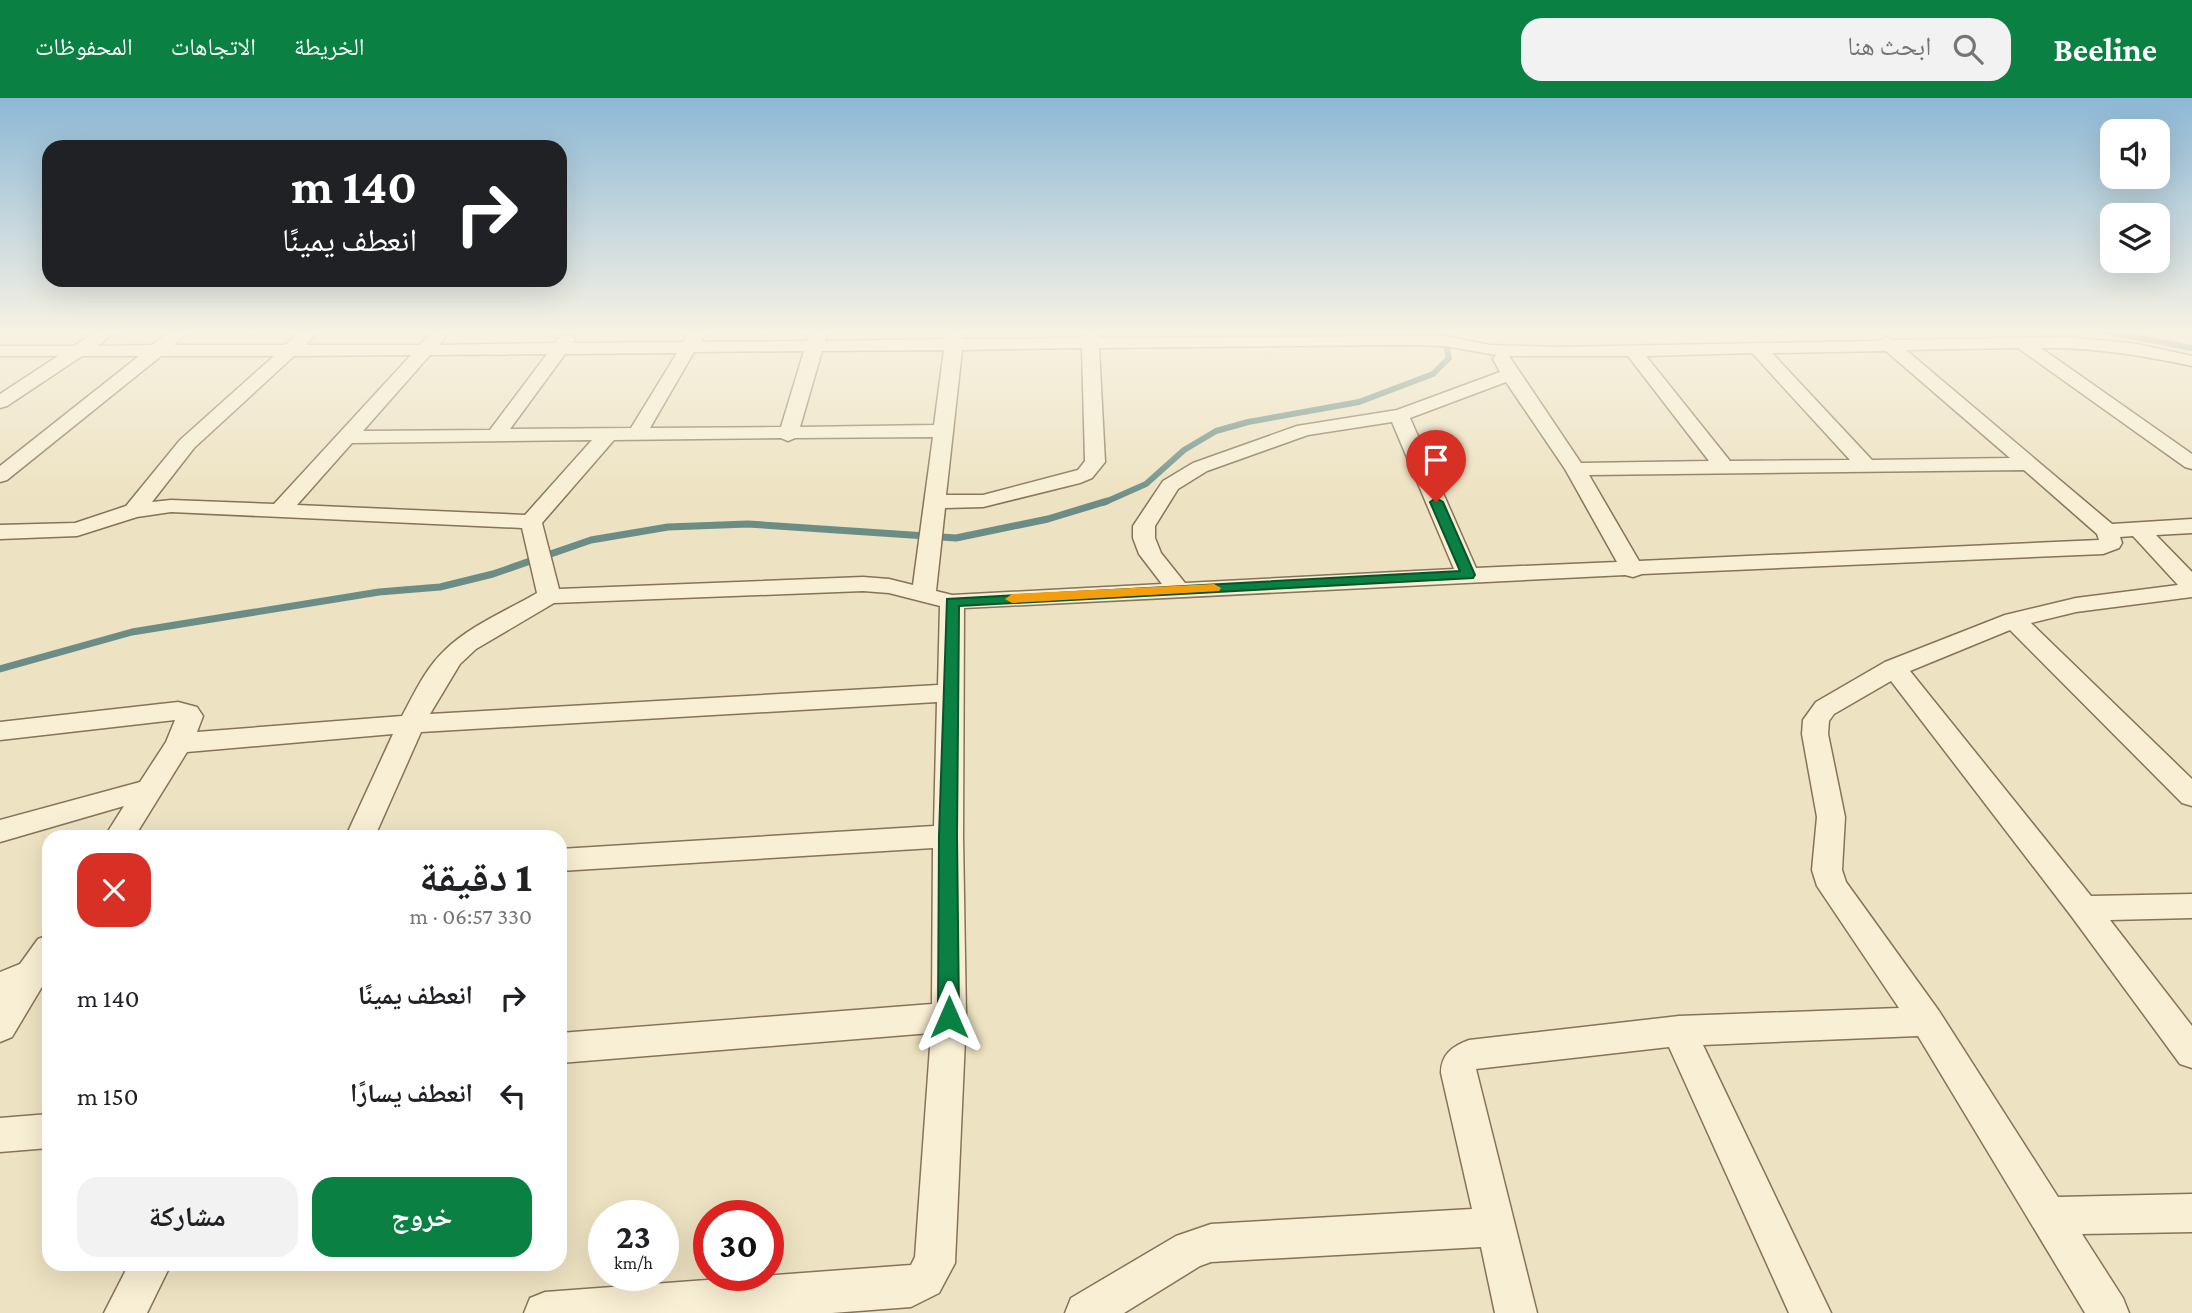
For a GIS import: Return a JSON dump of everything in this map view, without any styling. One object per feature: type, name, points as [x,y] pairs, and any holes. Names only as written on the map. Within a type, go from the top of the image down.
[{"type":"street","points":[[0,402],[22,388]]},
{"type":"street","points":[[0,476],[109,388]]},
{"type":"street","points":[[134,511],[187,444],[249,388]]},
{"type":"street","points":[[280,512],[392,388]]},
{"type":"street","points":[[495,437],[531,388]]},
{"type":"street","points":[[636,436],[665,388]]},
{"type":"street","points":[[788,435],[802,388]]},
{"type":"street","points":[[924,593],[949,388]]},
{"type":"street","points":[[935,502],[993,499],[1073,479],[1092,468],[1095,462],[1092,388]]},
{"type":"street","points":[[1180,590],[1150,554],[1144,538],[1144,526],[1170,485],[1200,467],[1304,430],[1399,415],[1476,388]]},
{"type":"street","points":[[1519,388],[1575,469],[1633,570]]},
{"type":"street","points":[[1662,388],[1725,468]]},
{"type":"street","points":[[1794,388],[1868,467]]},
{"type":"street","points":[[364,830],[411,724],[436,678],[451,658],[467,644],[549,596],[863,584],[924,593],[952,602],[1468,575],[1633,570],[2103,547],[2111,543],[2107,531],[1941,388]]},
{"type":"street","points":[[2086,388],[2192,463]]},
{"type":"street","points":[[1399,415],[1468,575]]},
{"type":"street","points":[[349,438],[788,435],[943,431]]},
{"type":"street","points":[[531,522],[606,437]]},
{"type":"street","points":[[1575,469],[2031,464]]},
{"type":"street","points":[[0,532],[77,529],[134,511],[171,506],[531,522]]},
{"type":"street","points":[[531,522],[549,596]]},
{"type":"street","points":[[2107,531],[2192,526]]},
{"type":"street","points":[[2138,528],[2192,588]]},
{"type":"street","points":[[2108,1313],[1927,1021],[1832,887],[1827,870],[1831,817],[1815,734],[1816,720],[1825,708],[1894,668],[2014,620],[2076,605],[2192,588]]},
{"type":"street","points":[[545,1313],[911,1287],[925,1279],[935,1263],[949,1017],[948,836],[952,602]]},
{"type":"street","points":[[2014,620],[2192,796]]},
{"type":"street","points":[[1894,668],[2083,908],[2192,1053]]},
{"type":"street","points":[[178,743],[411,724],[950,693]]},
{"type":"street","points":[[0,731],[184,712],[190,716],[178,743],[124,830]]},
{"type":"street","points":[[0,831],[150,789]]},
{"type":"street","points":[[567,860],[948,836]]},
{"type":"street","points":[[2083,908],[2192,906]]},
{"type":"street","points":[[0,986],[41,961]]},
{"type":"street","points":[[0,1027],[41,961]]},
{"type":"street","points":[[567,1047],[949,1017]]},
{"type":"street","points":[[1516,1313],[1459,1073],[1458,1065],[1462,1059],[1469,1055],[1679,1031],[1927,1021]]},
{"type":"street","points":[[1679,1031],[1810,1313]]},
{"type":"street","points":[[0,1135],[42,1132]]},
{"type":"street","points":[[2049,1216],[2192,1213]]},
{"type":"street","points":[[1086,1313],[1190,1250],[1211,1243],[1496,1227]]},
{"type":"street","points":[[125,1313],[147,1271]]},
{"type":"waterway","points":[[1103,503],[1146,484],[1184,450],[1216,431],[1248,422],[1359,402],[1397,388]]},
{"type":"waterway","points":[[0,669],[132,632],[379,592],[440,587],[493,574],[591,540],[668,527],[748,524],[956,538],[1048,519],[1107,501]]},
{"type":"slow traffic","points":[[1012,599],[1214,588]]},
{"type":"route","points":[[949,1017],[948,836],[952,602],[1468,575],[1436,502]]}]
